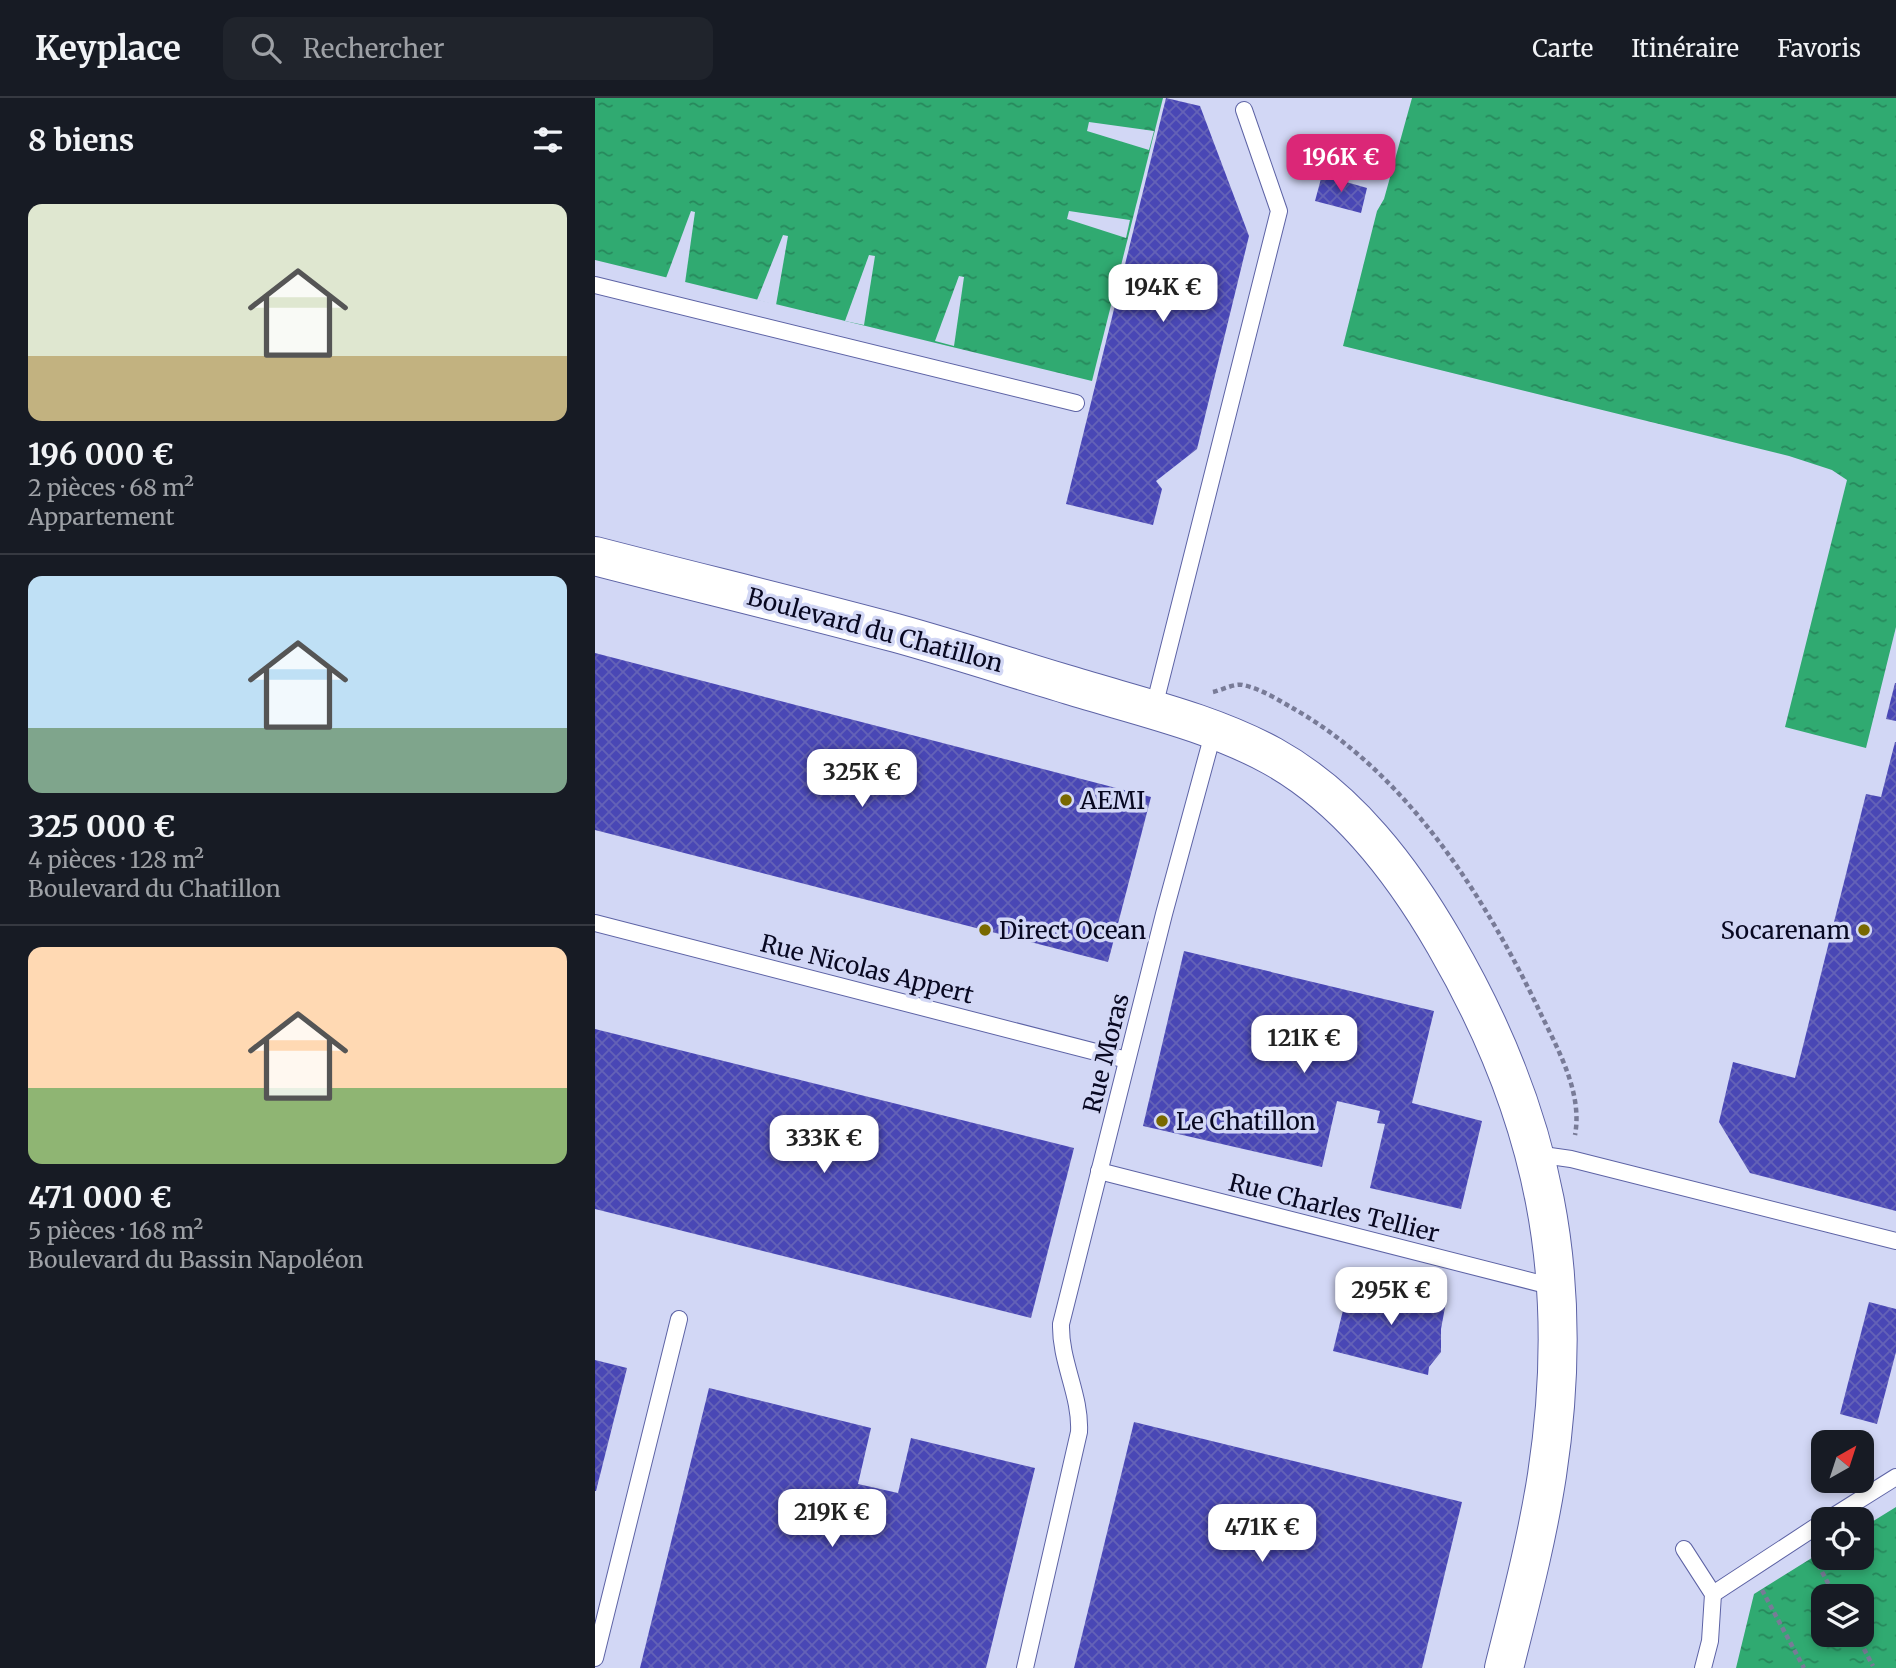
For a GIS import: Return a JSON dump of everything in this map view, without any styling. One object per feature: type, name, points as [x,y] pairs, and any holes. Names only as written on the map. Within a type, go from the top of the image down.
[{"type":"main road","name":"Boulevard du Chatillon","points":[[595,556],[894,632],[1214,730],[1271,755],[1306,779],[1357,823],[1403,878],[1457,964],[1492,1032],[1514,1084],[1536,1154],[1551,1234],[1557,1288],[1556,1386],[1547,1475],[1504,1668]]},
{"type":"lane","points":[[1153,711],[1279,211],[1244,110]]},
{"type":"lane","points":[[595,285],[1076,403]]},
{"type":"lane","name":"Rue Moras","points":[[1025,1668],[1079,1432],[1080,1418],[1063,1354],[1061,1324],[1214,730]]},
{"type":"lane","name":"Rue Nicolas Appert","points":[[595,923],[1127,1060]]},
{"type":"lane","points":[[1536,1154],[1571,1159],[1896,1241]]},
{"type":"lane","name":"Rue Charles Tellier","points":[[1100,1171],[1557,1288]]},
{"type":"lane","points":[[595,1658],[678,1319]]},
{"type":"lane","points":[[1848,1507],[1896,1477]]},
{"type":"lane","points":[[1713,1594],[1811,1530]]},
{"type":"lane","points":[[1684,1549],[1713,1594],[1710,1641],[1703,1668]]},
{"type":"path","points":[[1762,1589],[1804,1668]]},
{"type":"path","points":[[1863,1647],[1873,1666]]},
{"type":"water","points":[[595,98],[1163,98],[1092,381],[595,260]]},
{"type":"water","points":[[1412,98],[1896,98],[1896,627],[1866,748],[1785,727],[1847,480],[1832,470],[1789,456],[1343,346],[1377,211],[1384,199]]},
{"type":"water","points":[[1896,1507],[1896,1668],[1736,1668],[1754,1594],[1811,1558],[1811,1570],[1874,1570],[1874,1521]]},
{"type":"pier","points":[[1089,122],[1154,131],[1149,150],[1087,131]]},
{"type":"pier","points":[[691,211],[695,212],[685,283],[666,278]]},
{"type":"pier","points":[[1069,211],[1130,220],[1126,238],[1067,219]]},
{"type":"pier","points":[[783,235],[788,236],[776,305],[757,300]]},
{"type":"pier","points":[[869,255],[875,256],[864,325],[845,321]]},
{"type":"pier","points":[[959,276],[964,277],[954,346],[935,341]]},
{"type":"building","points":[[1166,98],[1200,106],[1249,236],[1197,449],[1156,481],[1162,489],[1153,525],[1066,504]]},
{"type":"building","points":[[1322,175],[1367,188],[1361,213],[1315,201]]},
{"type":"building","points":[[595,653],[1151,797],[1108,962],[595,830]]},
{"type":"building","points":[[1896,683],[1896,721],[1886,719]]},
{"type":"building","name":"Socarenam","points":[[1895,742],[1896,1211],[1750,1173],[1719,1122],[1733,1062],[1795,1078],[1866,794],[1881,797]]},
{"type":"building","points":[[1184,951],[1434,1011],[1412,1103],[1482,1121],[1461,1209],[1370,1188],[1385,1124],[1377,1123],[1380,1111],[1337,1101],[1322,1167],[1143,1126]]},
{"type":"building","points":[[595,1029],[1074,1148],[1031,1318],[595,1209]]},
{"type":"building","points":[[1351,1278],[1446,1302],[1441,1329],[1441,1352],[1429,1367],[1428,1375],[1333,1351]]},
{"type":"building","points":[[1869,1302],[1896,1309],[1896,1352],[1877,1424],[1840,1414]]},
{"type":"building","points":[[595,1360],[627,1368],[596,1491],[595,1491]]},
{"type":"building","points":[[709,1388],[871,1428],[858,1484],[898,1493],[911,1438],[1035,1468],[986,1668],[640,1668]]},
{"type":"building","points":[[1134,1422],[1462,1502],[1422,1668],[1074,1668]]},
{"type":"place","name":"AEMI","points":[[1066,800]]},
{"type":"place","name":"Direct Ocean","points":[[985,930]]},
{"type":"place","name":"Socarenam","points":[[1864,930]]},
{"type":"place","name":"Le Chatillon","points":[[1162,1121]]}]
